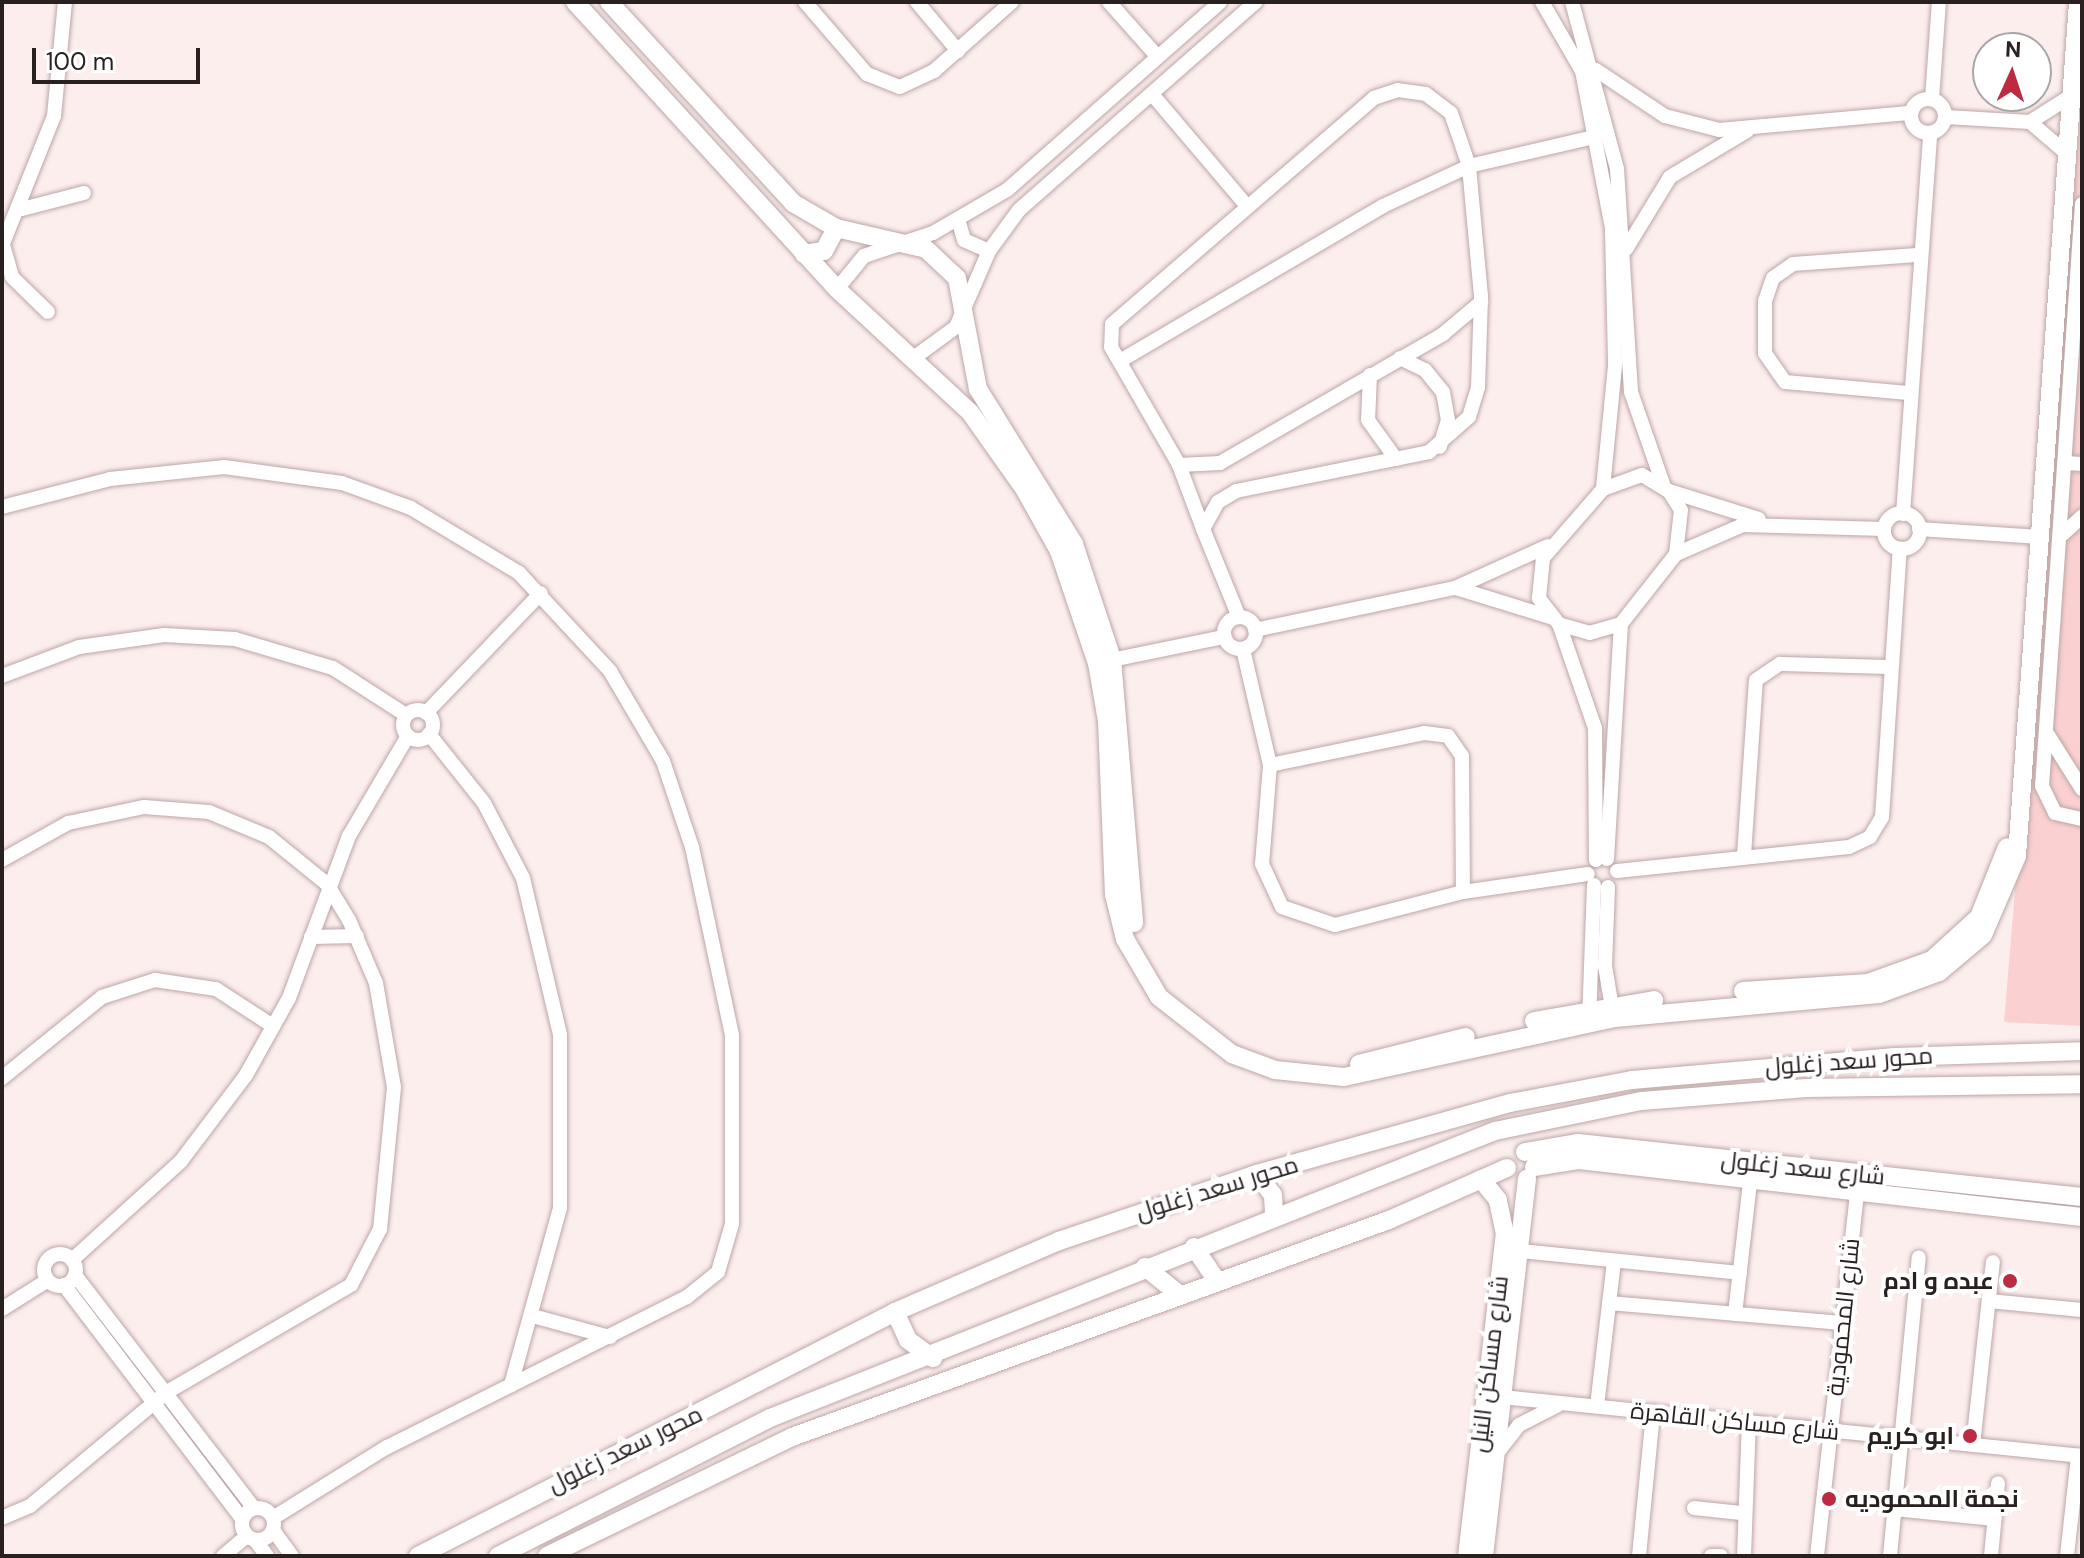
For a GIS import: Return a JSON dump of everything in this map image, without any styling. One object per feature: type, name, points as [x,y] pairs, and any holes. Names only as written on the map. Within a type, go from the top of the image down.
[{"type":"street","points":[[48,312],[12,277],[2,246],[21,209],[54,116],[65,2]]},
{"type":"street","points":[[575,2],[837,289],[915,357],[999,449],[1059,551],[1105,661]]},
{"type":"street","points":[[609,2],[782,192],[836,228],[902,243],[944,260],[966,303],[971,367],[993,417],[1074,544],[1105,661],[1135,931],[1168,988],[1215,1032],[1278,1060],[1342,1066],[1613,1012],[1889,979],[1932,960],[1969,930],[1995,889],[2006,851],[2035,537],[2061,145],[2078,2]]},
{"type":"street","points":[[805,2],[867,74],[888,86],[912,84],[958,51],[1012,2]]},
{"type":"street","points":[[917,2],[958,51]]},
{"type":"street","points":[[1109,2],[1157,56]]},
{"type":"street","points":[[837,289],[864,256],[958,219],[1007,190],[1220,2]]},
{"type":"street","points":[[915,357],[948,337],[989,251],[1028,201],[1256,2]]},
{"type":"street","points":[[1542,2],[1573,47],[1598,136],[1614,265],[1614,387],[1603,489]]},
{"type":"street","points":[[1572,2],[1595,70],[1626,249],[1631,392],[1683,528],[1676,554],[1621,624],[1607,864],[1597,882],[1590,1016]]},
{"type":"street","points":[[1939,2],[1932,99],[1946,117]]},
{"type":"street","points":[[2066,101],[2068,2]]},
{"type":"street","points":[[1595,70],[1665,116],[1747,131],[1911,113]]},
{"type":"street","points":[[1203,529],[1218,502],[1236,491],[1396,459],[1439,447],[1463,426],[1476,398],[1481,302],[1469,166],[1440,101],[1398,90],[1374,98],[1119,315],[1110,335],[1120,361],[1179,465],[1203,529],[1239,617],[1255,630]]},
{"type":"street","points":[[1152,94],[1246,205]]},
{"type":"street","points":[[1930,133],[1916,128],[1911,113],[1916,103],[1932,99]]},
{"type":"street","points":[[2030,122],[2066,101]]},
{"type":"street","points":[[2035,537],[1919,529],[1903,514],[1917,255],[1930,133],[1946,117],[2030,122],[2061,145]]},
{"type":"street","points":[[1626,249],[1670,177],[1747,131]]},
{"type":"street","points":[[1120,361],[1383,206],[1469,166],[1598,136]]},
{"type":"street","points":[[21,209],[58,194],[84,193]]},
{"type":"street","points":[[2082,204],[2076,374],[2065,463],[2063,534],[2043,797],[2055,813],[2082,819]]},
{"type":"street","points":[[958,219],[964,240],[989,251]]},
{"type":"street","points":[[804,254],[824,251],[836,228]]},
{"type":"street","points":[[1908,393],[1785,382],[1765,353],[1765,301],[1773,278],[1793,264],[1917,255]]},
{"type":"street","points":[[1179,465],[1220,463],[1400,358],[1481,302]]},
{"type":"street","points":[[1400,358],[1425,370],[1443,392],[1448,420],[1439,447]]},
{"type":"street","points":[[945,387],[957,370],[971,367]]},
{"type":"street","points":[[1370,375],[1368,420],[1396,459]]},
{"type":"street","points":[[2065,463],[2082,464]]},
{"type":"street","points":[[2,507],[167,471],[292,473],[411,508],[479,545],[541,593],[610,671],[663,761],[717,941],[732,1035],[737,1129],[728,1249],[704,1286],[610,1337],[387,1447],[223,1556]]},
{"type":"street","points":[[1613,1012],[1597,882],[1607,864],[1595,728],[1556,621],[1536,582],[1555,541],[1603,489],[1629,474],[1767,522]]},
{"type":"street","points":[[1676,554],[1719,531],[1767,522],[1884,529],[1903,514]]},
{"type":"street","points":[[2063,534],[2082,516]]},
{"type":"street","points":[[1607,864],[1849,847],[1878,828],[1900,549],[1884,529]]},
{"type":"street","points":[[1900,549],[1915,543],[1919,529]]},
{"type":"street","points":[[1243,649],[1255,630],[1455,588],[1555,541]]},
{"type":"street","points":[[1455,588],[1590,633],[1621,624]]},
{"type":"street","points":[[2,676],[79,647],[164,635],[223,637],[333,668],[406,715],[426,713],[541,593]]},
{"type":"street","points":[[1224,637],[1227,623],[1239,617]]},
{"type":"street","points":[[1105,661],[1224,637],[1243,649],[1270,765],[1262,864],[1282,907],[1335,925],[1463,892],[1597,882]]},
{"type":"street","points":[[1744,855],[1756,680],[1780,664],[1890,667]]},
{"type":"street","points":[[426,713],[429,734],[506,842],[536,918],[556,1004],[564,1171],[533,1316],[511,1385]]},
{"type":"street","points":[[2,1309],[48,1280],[71,1273],[181,1161],[273,1026],[311,937],[327,884],[408,736],[406,715]]},
{"type":"street","points":[[1270,765],[1424,733],[1448,736],[1462,756],[1463,892]]},
{"type":"street","points":[[408,736],[429,734]]},
{"type":"street","points":[[2048,734],[2082,789]]},
{"type":"street","points":[[2,860],[68,823],[165,806],[249,827],[327,884],[357,936],[376,983],[394,1087],[391,1173],[376,1248],[351,1285],[167,1392],[30,1506],[2,1518]]},
{"type":"street","points":[[311,937],[357,936]]},
{"type":"street","points":[[2,1078],[102,997],[155,980],[216,989],[273,1026]]},
{"type":"street","name":"محور سعد زغلول","points":[[418,1556],[895,1312],[1059,1241],[1257,1174],[1510,1103],[1632,1080],[1895,1057],[2082,1051]]},
{"type":"street","name":"محور سعد زغلول","points":[[498,1556],[770,1418],[933,1358],[1194,1247],[1495,1131],[1581,1110],[1888,1083],[2082,1084]]},
{"type":"street","points":[[547,1556],[792,1437],[1180,1295],[1481,1179],[1507,1168],[1512,1155],[1529,1166]]},
{"type":"street","name":"شارع سعد زغلول","points":[[1529,1166],[1621,1156],[1859,1174],[2082,1197]]},
{"type":"street","name":"شارع سعد زغلول","points":[[1621,1156],[1750,1183],[2082,1217]]},
{"type":"street","name":"شارع مساكن النيل","points":[[1467,1556],[1520,1251],[1529,1166]]},
{"type":"street","points":[[1257,1174],[1273,1195],[1274,1215]]},
{"type":"street","name":"شارع المحمودية","points":[[1817,1556],[1859,1174]]},
{"type":"street","name":"شارع مساكن النيل","points":[[1481,1179],[1505,1225],[1493,1396],[1495,1456],[1484,1556]]},
{"type":"street","points":[[1735,1314],[1750,1183]]},
{"type":"street","points":[[1194,1247],[1217,1281]]},
{"type":"street","points":[[1520,1251],[1740,1273]]},
{"type":"street","points":[[1890,1556],[1919,1257]]},
{"type":"street","points":[[48,1280],[49,1258],[71,1273],[167,1392],[254,1508],[273,1524],[292,1556]]},
{"type":"street","points":[[1597,1406],[1614,1261]]},
{"type":"street","points":[[1973,1445],[1993,1262]]},
{"type":"street","points":[[1145,1267],[1180,1295]]},
{"type":"street","points":[[71,1273],[154,1402],[267,1556]]},
{"type":"street","points":[[1989,1301],[2082,1310]]},
{"type":"street","points":[[1609,1303],[1842,1323]]},
{"type":"street","points":[[895,1312],[908,1340],[933,1358]]},
{"type":"street","points":[[533,1316],[610,1337]]},
{"type":"street","name":"شارع مساكن القاهرة","points":[[1493,1396],[2080,1456]]},
{"type":"street","points":[[1495,1456],[1529,1417],[1564,1403]]},
{"type":"street","points":[[1639,1556],[1653,1412]]},
{"type":"street","points":[[1744,1556],[1741,1513],[1749,1422]]},
{"type":"street","points":[[2067,1556],[2080,1456]]},
{"type":"street","points":[[1991,1556],[1998,1483]]},
{"type":"street","points":[[242,1519],[254,1508]]},
{"type":"street","points":[[1694,1508],[1741,1513]]},
{"type":"street","points":[[1894,1509],[1995,1519]]},
{"type":"street","points":[[1711,1556],[1721,1556]]},
{"type":"shaded area","points":[[2082,93],[2082,1026],[2004,1022]]},
{"type":"place","name":"عبده و ادم","points":[[2010,1281]]},
{"type":"place","name":"ابو كريم","points":[[1970,1436]]},
{"type":"place","name":"نجمة المحموديه","points":[[1829,1499]]}]
